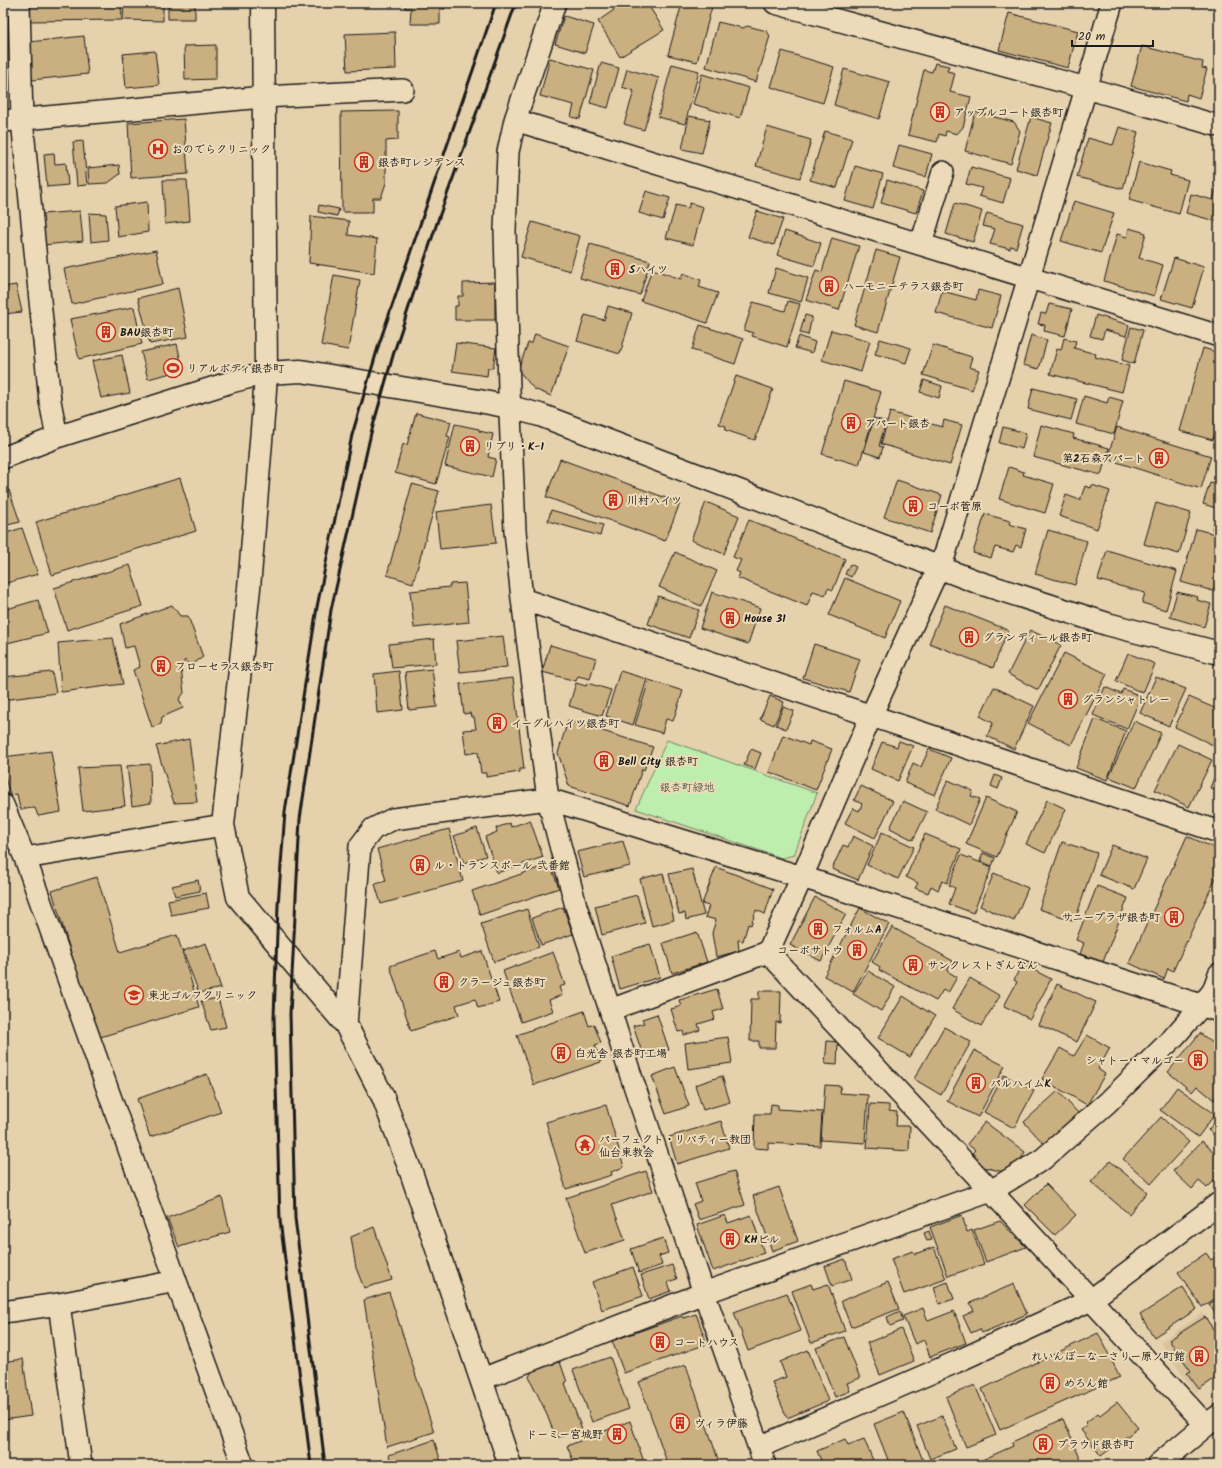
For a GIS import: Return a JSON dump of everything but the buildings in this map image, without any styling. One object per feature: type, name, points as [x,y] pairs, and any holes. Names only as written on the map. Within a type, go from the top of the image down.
[{"type":"street","points":[[19,3],[12,121],[50,401],[57,437]]},
{"type":"street","points":[[263,3],[266,373],[249,588],[224,825],[238,897],[346,1025],[383,1097],[411,1172],[510,1465]]},
{"type":"street","points":[[555,3],[515,120],[508,152],[505,230],[515,531],[522,599],[548,799],[576,906],[629,1070],[704,1293],[762,1456],[956,1362],[1091,1300],[1219,1203]]},
{"type":"street","points":[[776,3],[1219,126]]},
{"type":"street","points":[[610,1010],[768,952],[802,877],[870,716],[945,554],[1112,3]]},
{"type":"street","points":[[12,121],[263,96],[403,90]]},
{"type":"street","points":[[515,120],[1219,336]]},
{"type":"street","points":[[921,244],[943,172]]},
{"type":"street","points":[[3,458],[57,437],[231,382],[266,373],[301,371],[510,407],[540,415],[980,583],[1106,624],[1219,652]]},
{"type":"street","points":[[522,599],[1219,832]]},
{"type":"street","points":[[346,1025],[360,846],[373,829],[393,819],[548,799],[802,877],[1210,1008]]},
{"type":"street","points":[[3,805],[25,858],[243,1465]]},
{"type":"street","points":[[25,858],[224,825]]},
{"type":"street","points":[[768,952],[1091,1300],[1213,1420],[1158,1465]]},
{"type":"street","points":[[482,1379],[704,1293],[991,1192],[1043,1159],[1107,1103],[1173,1038],[1210,1008],[1213,991],[1219,974]]},
{"type":"street","points":[[3,1312],[59,1304],[176,1280]]},
{"type":"street","points":[[59,1304],[81,1465]]},
{"type":"shaded area","name":"れいんぼーなーさりー原ノ町館","points":[[1203,1313],[1219,1337],[1219,1377],[1195,1393],[1160,1342]]},
{"type":"green space","name":"銀杏町緑地","points":[[667,740],[817,793],[794,855],[782,858],[636,809]]},
{"type":"railway","points":[[311,1465],[280,1220],[274,1017],[278,905],[285,812],[317,607],[352,435],[379,344],[496,3]]},
{"type":"railway","points":[[325,1465],[295,1218],[290,1014],[300,819],[331,610],[371,433],[394,352],[439,217],[516,3]]},
{"type":"place","name":"アップルコート銀杏町","points":[[940,112]]},
{"type":"place","name":"おのでらクリニック","points":[[158,149]]},
{"type":"place","name":"銀杏町レジデンス","points":[[364,162]]},
{"type":"place","name":"Sハイツ","points":[[615,269]]},
{"type":"place","name":"ハーモニーテラス銀杏町","points":[[829,286]]},
{"type":"place","name":"BAU銀杏町","points":[[106,332]]},
{"type":"place","name":"リアルボディ銀杏町","points":[[173,368]]},
{"type":"place","name":"アパート銀杏","points":[[851,423]]},
{"type":"place","name":"リブリ・K-1","points":[[470,446]]},
{"type":"place","name":"第2石森アパート","points":[[1159,458]]},
{"type":"place","name":"川村ハイツ","points":[[613,500]]},
{"type":"place","name":"コーポ菅原","points":[[913,506]]},
{"type":"place","name":"House 31","points":[[730,618]]},
{"type":"place","name":"グランディール銀杏町","points":[[969,637]]},
{"type":"place","name":"フローセラス銀杏町","points":[[161,666]]},
{"type":"place","name":"グランシャトレー","points":[[1068,699]]},
{"type":"place","name":"イーグルハイツ銀杏町","points":[[497,723]]},
{"type":"place","name":"Bell City 銀杏町","points":[[604,761]]},
{"type":"place","name":"ル・トランスポール 弐番館","points":[[420,865]]},
{"type":"place","name":"サニープラザ銀杏町","points":[[1174,917]]},
{"type":"place","name":"フォルムA","points":[[818,929]]},
{"type":"place","name":"コーポサトウ","points":[[857,950]]},
{"type":"place","name":"サンクレストぎんなん","points":[[913,965]]},
{"type":"place","name":"クラージュ銀杏町","points":[[444,982]]},
{"type":"place","name":"東北ゴルフクリニック","points":[[134,995]]},
{"type":"place","name":"白光舎 銀杏町工場","points":[[561,1053]]},
{"type":"place","name":"シャトー・マルゴー","points":[[1198,1060]]},
{"type":"place","name":"パルハイムK","points":[[976,1083]]},
{"type":"place","name":"パーフェクト・リバティー教団 仙台東教会","points":[[585,1145]]},
{"type":"place","name":"KHビル","points":[[730,1239]]},
{"type":"place","name":"コートハウス","points":[[660,1342]]},
{"type":"place","name":"れいんぼーなーさりー原ノ町館","points":[[1199,1356]]},
{"type":"place","name":"めろん館","points":[[1050,1383]]},
{"type":"place","name":"ヴィラ伊藤","points":[[680,1423]]},
{"type":"place","name":"ドーミー宮城野","points":[[617,1434]]},
{"type":"place","name":"プラウド銀杏町","points":[[1043,1444]]}]
